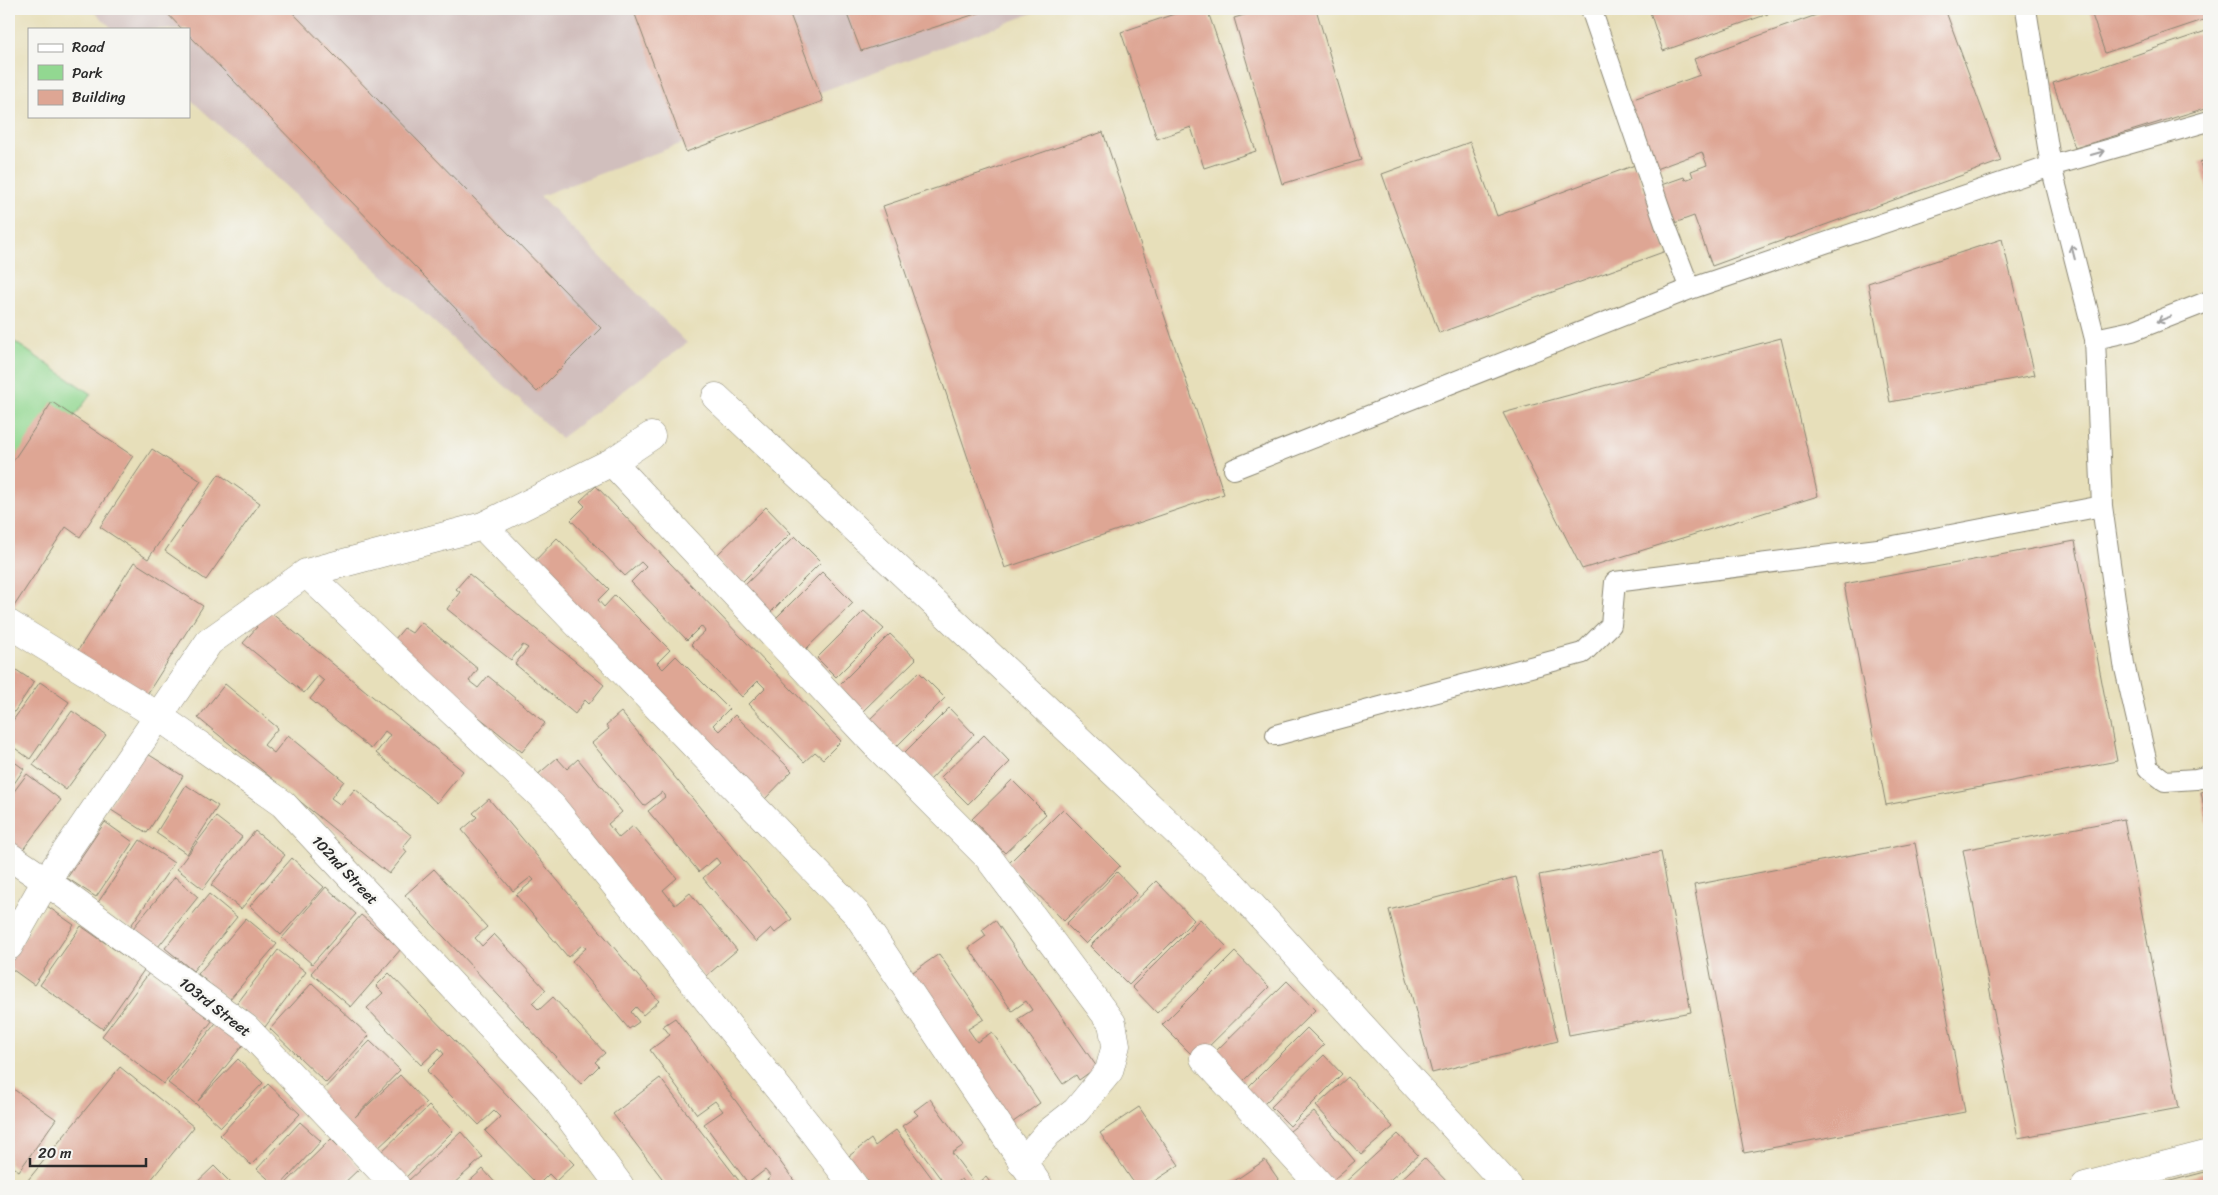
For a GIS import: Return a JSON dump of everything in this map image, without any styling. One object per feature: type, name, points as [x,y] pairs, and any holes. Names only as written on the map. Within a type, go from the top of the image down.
[{"type":"street","points":[[716,396],[1233,885],[1508,1186]]},
{"type":"street","points":[[9,946],[46,881],[209,642],[306,573],[483,526],[612,462],[651,436]]},
{"type":"street","points":[[612,462],[876,745],[988,857],[1112,1023],[1116,1045],[1109,1071],[1076,1111],[1048,1133],[1022,1162]]},
{"type":"street","points":[[483,526],[857,914],[1039,1186]]},
{"type":"street","points":[[306,573],[552,806],[804,1120],[854,1186]]},
{"type":"street","name":"102nd Street","points":[[9,624],[158,716],[283,804],[548,1088],[620,1186]]},
{"type":"street","name":"103rd Street","points":[[9,856],[246,1028],[396,1186]]},
{"type":"street","points":[[1204,1058],[1320,1186]]},
{"type":"street","points":[[2085,1186],[2122,1181],[2209,1154]]},
{"type":"lane","points":[[1591,9],[1665,224],[1690,289]]},
{"type":"lane","points":[[2026,9],[2051,166],[2095,339],[2102,506],[2124,664],[2148,768],[2165,782],[2209,776]]},
{"type":"lane","points":[[1234,469],[1690,289],[2051,166],[2209,121]]},
{"type":"lane","points":[[2095,339],[2132,331],[2209,301]]},
{"type":"lane","points":[[1276,735],[1583,652],[1611,625],[1616,582],[1878,549],[2102,506]]},
{"type":"shaded area","points":[[91,9],[1044,9],[540,196],[687,343],[561,438],[190,99],[190,28],[112,28]]},
{"type":"green space","points":[[9,338],[91,394],[9,505]]},
{"type":"building","points":[[163,9],[289,9],[601,328],[537,392],[190,36],[190,28],[181,28]]},
{"type":"building","points":[[633,9],[788,9],[823,101],[686,152]]},
{"type":"building","points":[[845,9],[991,9],[861,51]]},
{"type":"building","points":[[1189,9],[1207,9],[1256,151],[1204,168],[1191,127],[1157,139],[1121,32]]},
{"type":"building","points":[[1264,9],[1316,9],[1361,160],[1282,184],[1234,18]]},
{"type":"building","points":[[1649,9],[1766,9],[1768,14],[1663,51]]},
{"type":"building","points":[[1833,9],[1945,9],[2001,161],[1712,266],[1694,216],[1658,229],[1666,251],[1439,333],[1382,174],[1470,142],[1497,216],[1635,165],[1644,191],[1684,177],[1685,180],[1693,177],[1691,171],[1707,165],[1702,152],[1653,170],[1628,101],[1700,75],[1694,59]]},
{"type":"building","points":[[2090,9],[2209,9],[2209,18],[2105,53]]},
{"type":"building","points":[[2209,30],[2209,107],[2075,148],[2053,83]]},
{"type":"building","points":[[1103,132],[1224,494],[1005,568],[883,206]]},
{"type":"building","points":[[2209,159],[2209,194],[2200,162]]},
{"type":"building","points":[[2002,239],[2035,375],[1890,402],[1868,283]]},
{"type":"building","points":[[1781,338],[1818,496],[1582,569],[1503,413]]},
{"type":"building","points":[[52,402],[133,456],[80,537],[66,527],[9,614],[9,467]]},
{"type":"building","points":[[152,449],[201,481],[148,559],[100,527]]},
{"type":"building","points":[[219,474],[260,503],[206,580],[165,551]]},
{"type":"building","points":[[596,486],[841,741],[823,759],[815,752],[804,762],[749,704],[765,688],[758,681],[742,697],[691,644],[705,631],[701,626],[687,640],[631,582],[646,567],[641,562],[625,576],[571,520],[585,506],[580,501]]},
{"type":"building","points":[[766,507],[791,533],[740,584],[715,557]]},
{"type":"building","points":[[795,536],[821,562],[767,616],[740,590]]},
{"type":"building","points":[[557,538],[609,589],[598,600],[604,607],[615,595],[670,650],[657,663],[663,669],[676,656],[729,709],[713,725],[719,731],[735,715],[792,771],[765,799],[530,566]]},
{"type":"building","points":[[2075,541],[2117,761],[1886,805],[1844,584]]},
{"type":"building","points":[[134,562],[203,606],[144,699],[75,655]]},
{"type":"building","points":[[822,572],[853,603],[805,650],[775,619]]},
{"type":"building","points":[[469,574],[604,685],[589,704],[585,700],[575,714],[515,664],[528,648],[523,645],[511,660],[447,609],[460,592],[456,589]]},
{"type":"building","points":[[265,608],[463,771],[437,803],[376,753],[390,735],[385,731],[371,749],[310,699],[324,681],[318,676],[304,693],[243,643],[257,627],[253,624]]},
{"type":"building","points":[[864,611],[884,629],[836,677],[817,658]]},
{"type":"building","points":[[421,622],[478,669],[469,681],[478,688],[488,676],[545,723],[522,752],[390,645],[404,628],[412,633]]},
{"type":"building","points":[[890,634],[916,659],[863,711],[838,686]]},
{"type":"building","points":[[9,665],[34,682],[9,720]]},
{"type":"building","points":[[919,672],[945,698],[896,747],[869,720]]},
{"type":"building","points":[[40,682],[69,702],[30,759],[9,744],[9,726]]},
{"type":"building","points":[[225,684],[278,728],[264,745],[274,753],[288,735],[344,781],[331,798],[341,805],[355,789],[412,836],[403,847],[407,852],[389,874],[198,718]]},
{"type":"building","points":[[949,708],[974,734],[929,781],[903,754]]},
{"type":"building","points":[[72,711],[106,735],[66,790],[33,765]]},
{"type":"building","points":[[621,712],[792,919],[775,933],[771,928],[756,942],[703,878],[720,863],[716,858],[699,872],[648,811],[665,797],[662,792],[644,806],[592,743],[609,729],[606,725]]},
{"type":"building","points":[[984,735],[1010,762],[968,804],[941,777]]},
{"type":"building","points":[[143,751],[183,776],[147,833],[108,808]]},
{"type":"building","points":[[9,758],[24,769],[9,791]]},
{"type":"building","points":[[557,758],[567,769],[578,759],[622,812],[608,824],[619,838],[633,826],[677,878],[663,890],[675,905],[690,893],[737,950],[705,977],[536,776]]},
{"type":"building","points":[[27,774],[61,800],[21,852],[9,843],[9,798]]},
{"type":"building","points":[[1012,780],[1046,814],[1005,853],[972,819]]},
{"type":"building","points":[[186,785],[218,806],[187,854],[156,833]]},
{"type":"building","points":[[2209,790],[2209,828],[2208,828],[2201,792]]},
{"type":"building","points":[[489,799],[659,1001],[643,1015],[636,1007],[631,1012],[639,1022],[629,1029],[572,961],[586,948],[582,945],[568,957],[516,895],[534,880],[531,877],[513,891],[462,830],[477,817],[473,813]]},
{"type":"building","points":[[1063,809],[1120,866],[1064,921],[1008,864]]},
{"type":"building","points":[[216,817],[242,837],[203,889],[177,869]]},
{"type":"building","points":[[2124,819],[2179,1108],[2018,1138],[1963,850]]},
{"type":"building","points":[[105,822],[133,842],[96,897],[67,878]]},
{"type":"building","points":[[255,831],[285,855],[241,909],[211,885]]},
{"type":"building","points":[[140,840],[174,863],[130,927],[97,904]]},
{"type":"building","points":[[1915,843],[1965,1112],[1744,1153],[1694,885]]},
{"type":"building","points":[[1661,852],[1691,1012],[1569,1035],[1539,875]]},
{"type":"building","points":[[292,858],[324,887],[281,935],[250,906]]},
{"type":"building","points":[[434,869],[487,927],[475,938],[482,946],[494,934],[546,990],[532,1003],[539,1010],[553,997],[605,1053],[595,1062],[599,1066],[581,1084],[405,895]]},
{"type":"building","points":[[1117,872],[1137,893],[1086,944],[1066,924]]},
{"type":"building","points":[[175,877],[198,897],[158,947],[133,928]]},
{"type":"building","points":[[1516,877],[1558,1041],[1432,1073],[1389,910]]},
{"type":"building","points":[[1156,881],[1194,920],[1129,985],[1090,946]]},
{"type":"building","points":[[326,887],[356,914],[312,964],[282,938]]},
{"type":"building","points":[[209,894],[237,917],[193,971],[165,948]]},
{"type":"building","points":[[47,906],[74,925],[34,985],[9,967],[9,961]]},
{"type":"building","points":[[361,915],[401,949],[351,1007],[311,973]]},
{"type":"building","points":[[246,918],[277,944],[229,1000],[198,974]]},
{"type":"building","points":[[1200,919],[1226,946],[1157,1013],[1132,987]]},
{"type":"building","points":[[995,920],[1097,1067],[1079,1080],[1076,1075],[1063,1084],[1018,1019],[1032,1010],[1026,1001],[1012,1011],[969,948],[986,936],[982,930]]},
{"type":"building","points":[[81,926],[144,970],[103,1029],[40,985]]},
{"type":"building","points":[[278,950],[306,972],[265,1027],[236,1005]]},
{"type":"building","points":[[1235,952],[1269,987],[1196,1059],[1162,1025]]},
{"type":"building","points":[[939,954],[984,1019],[968,1029],[977,1042],[992,1032],[1040,1103],[1009,1125],[907,976]]},
{"type":"building","points":[[149,973],[212,1021],[164,1084],[102,1036]]},
{"type":"building","points":[[389,973],[574,1164],[556,1181],[549,1174],[538,1185],[485,1131],[500,1117],[494,1111],[479,1125],[427,1071],[444,1054],[439,1048],[421,1065],[367,1008],[383,993],[376,986]]},
{"type":"building","points":[[1287,981],[1315,1010],[1240,1084],[1212,1055]]},
{"type":"building","points":[[312,983],[369,1036],[326,1083],[270,1029]]},
{"type":"building","points":[[675,1018],[798,1186],[759,1186],[771,1177],[765,1170],[748,1183],[704,1124],[723,1111],[715,1101],[697,1114],[650,1050],[670,1035],[663,1026]]},
{"type":"building","points":[[219,1019],[246,1041],[198,1101],[238,1059],[263,1083],[221,1127],[196,1104],[168,1083]]},
{"type":"building","points":[[1307,1028],[1324,1045],[1263,1105],[1246,1089]]},
{"type":"building","points":[[370,1041],[400,1070],[355,1117],[400,1075],[426,1103],[375,1151],[317,1096]]},
{"type":"building","points":[[1324,1055],[1342,1074],[1290,1126],[1271,1107]]},
{"type":"building","points":[[120,1067],[194,1127],[146,1186],[35,1186],[28,1180]]},
{"type":"building","points":[[1348,1077],[1393,1127],[1361,1155],[1316,1106]]},
{"type":"building","points":[[660,1078],[743,1186],[668,1186],[613,1114]]},
{"type":"building","points":[[268,1084],[300,1114],[251,1165],[220,1135]]},
{"type":"building","points":[[9,1086],[56,1119],[19,1171],[9,1164]]},
{"type":"building","points":[[930,1099],[964,1145],[952,1153],[976,1185],[986,1177],[993,1186],[967,1186],[962,1179],[952,1186],[946,1186],[902,1126],[918,1115],[914,1111]]},
{"type":"building","points":[[429,1106],[453,1131],[402,1181],[378,1155]]},
{"type":"building","points":[[1139,1107],[1179,1165],[1147,1186],[1136,1186],[1100,1133]]},
{"type":"building","points":[[1314,1112],[1355,1161],[1327,1185],[1285,1135]]},
{"type":"building","points":[[300,1122],[321,1141],[280,1186],[276,1186],[257,1169]]},
{"type":"building","points":[[896,1130],[938,1186],[871,1186],[849,1156],[871,1139],[875,1146]]},
{"type":"building","points":[[461,1132],[483,1157],[451,1186],[412,1186],[408,1181]]},
{"type":"building","points":[[1398,1134],[1418,1155],[1383,1186],[1341,1186]]},
{"type":"building","points":[[331,1139],[360,1168],[341,1186],[283,1186]]},
{"type":"building","points":[[1424,1158],[1451,1186],[1394,1186]]},
{"type":"building","points":[[1265,1160],[1283,1186],[1227,1186]]},
{"type":"building","points":[[214,1166],[234,1186],[193,1186]]},
{"type":"building","points":[[483,1169],[498,1186],[464,1186]]},
{"type":"building","points":[[2209,1171],[2209,1186],[2151,1186]]}]
